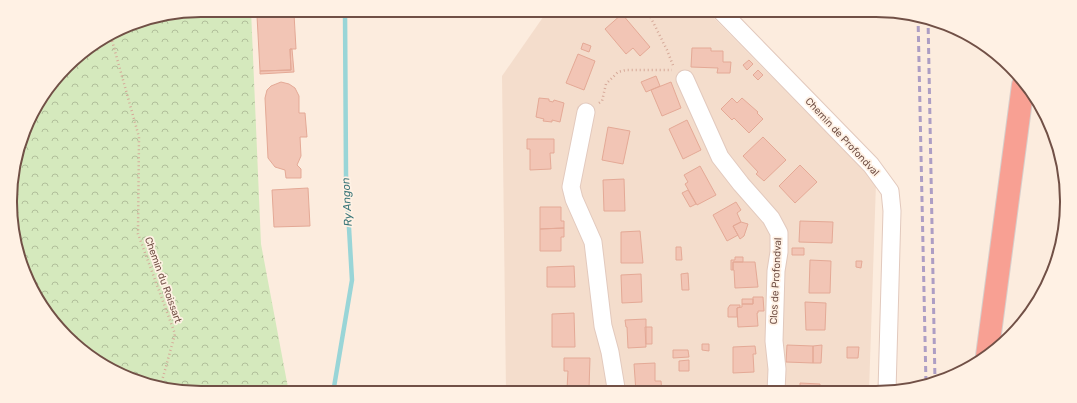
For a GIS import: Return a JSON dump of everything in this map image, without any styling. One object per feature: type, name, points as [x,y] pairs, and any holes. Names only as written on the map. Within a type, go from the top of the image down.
[{"type":"highway","points":[[988,348],[1022,90]]},
{"type":"street","name":"Chemin de Profondval","points":[[727,17],[871,165],[890,191],[892,211],[887,386]]},
{"type":"street","name":"Clos de Profondval","points":[[685,79],[720,156],[741,184],[771,218],[779,233],[779,252],[776,271],[774,340],[777,370],[776,386]]},
{"type":"street","points":[[586,112],[571,187],[574,199],[593,242],[603,326],[610,352],[616,386]]},
{"type":"path","points":[[586,112],[602,101],[606,84],[618,72],[626,70],[674,70],[667,50],[650,17]]},
{"type":"path","name":"Chemin du Roissart","points":[[112,40],[140,137],[138,234],[174,334],[162,381]]},
{"type":"shaded area","points":[[543,17],[713,17],[876,183],[869,386],[506,386],[502,76]]},
{"type":"green space","points":[[189,17],[251,17],[261,244],[288,386],[189,386],[154,380],[120,367],[89,348],[71,332],[55,314],[36,283],[23,249],[17,214],[17,189],[23,154],[36,120],[55,89],[71,71],[89,55],[109,42],[131,31],[154,23]]},
{"type":"building","points":[[257,17],[294,17],[296,49],[290,49],[291,70],[260,71]]},
{"type":"building","points":[[619,17],[625,17],[650,47],[640,56],[633,48],[626,54],[605,29]]},
{"type":"building","points":[[583,43],[591,46],[589,52],[581,49]]},
{"type":"building","points":[[692,48],[711,48],[711,51],[723,51],[723,62],[731,62],[730,73],[717,73],[718,68],[691,67]]},
{"type":"building","points":[[290,49],[292,49],[294,72],[260,74],[260,71],[291,70]]},
{"type":"building","points":[[578,54],[595,61],[584,90],[566,83]]},
{"type":"building","points":[[749,60],[753,64],[747,70],[743,65]]},
{"type":"building","points":[[758,70],[763,75],[758,80],[753,75]]},
{"type":"building","points":[[656,76],[660,86],[646,92],[641,82]]},
{"type":"building","points":[[281,82],[289,84],[295,88],[299,96],[299,113],[305,113],[307,137],[300,137],[301,156],[297,165],[301,169],[301,178],[286,178],[285,170],[275,167],[268,158],[265,98],[267,90],[271,86]]},
{"type":"building","points":[[671,82],[681,108],[662,116],[651,90]]},
{"type":"building","points":[[539,98],[564,103],[560,122],[552,120],[552,122],[543,121],[544,119],[536,117]]},
{"type":"building","points":[[732,98],[737,103],[742,98],[758,112],[757,113],[763,119],[749,133],[734,118],[732,120],[721,109]]},
{"type":"building","points":[[687,120],[701,150],[683,159],[669,129]]},
{"type":"building","points":[[608,127],[630,131],[623,164],[602,160]]},
{"type":"building","points":[[763,137],[786,160],[764,181],[756,174],[758,172],[743,156]]},
{"type":"building","points":[[527,139],[554,139],[554,153],[550,153],[551,169],[530,170],[530,149],[527,149]]},
{"type":"building","points":[[800,165],[817,182],[795,203],[779,186]]},
{"type":"building","points":[[700,166],[716,195],[697,205],[685,184],[688,182],[684,175]]},
{"type":"building","points":[[624,179],[625,211],[604,211],[603,180]]},
{"type":"building","points":[[308,188],[310,226],[274,227],[272,190]]},
{"type":"building","points":[[688,190],[696,204],[690,207],[682,193]]},
{"type":"building","points":[[736,202],[741,210],[737,213],[741,222],[733,226],[738,235],[727,241],[713,215]]},
{"type":"building","points":[[540,207],[561,207],[561,221],[564,221],[564,228],[540,229]]},
{"type":"building","points":[[800,221],[833,222],[832,243],[799,242]]},
{"type":"building","points":[[741,222],[748,224],[744,236],[740,239],[733,226]]},
{"type":"building","points":[[564,228],[564,237],[561,237],[561,251],[540,251],[540,229]]},
{"type":"building","points":[[640,231],[643,263],[621,263],[621,232]]},
{"type":"building","points":[[676,247],[681,247],[682,260],[676,260]]},
{"type":"building","points":[[792,248],[804,248],[804,255],[792,255]]},
{"type":"building","points":[[735,257],[743,257],[743,262],[733,262],[733,270],[731,270],[731,260],[735,260]]},
{"type":"building","points":[[810,260],[831,261],[830,293],[809,293]]},
{"type":"building","points":[[856,261],[862,261],[861,268],[856,267]]},
{"type":"building","points":[[733,262],[755,262],[758,287],[735,288]]},
{"type":"building","points":[[574,266],[575,287],[547,287],[547,267]]},
{"type":"building","points":[[688,273],[689,290],[682,290],[681,274]]},
{"type":"building","points":[[641,274],[642,302],[622,303],[621,275]]},
{"type":"building","points":[[753,297],[763,297],[764,311],[758,311],[757,313],[758,326],[738,327],[737,308],[742,307],[742,304],[753,304]]},
{"type":"building","points":[[742,299],[753,299],[753,304],[742,304]]},
{"type":"building","points":[[805,302],[826,303],[825,330],[806,330]]},
{"type":"building","points":[[730,305],[740,305],[740,307],[737,308],[737,317],[728,317],[728,308]]},
{"type":"building","points":[[574,313],[575,347],[552,347],[552,314]]},
{"type":"building","points":[[646,319],[646,347],[628,348],[627,327],[625,320]]},
{"type":"building","points":[[646,327],[652,327],[652,344],[646,344]]},
{"type":"building","points":[[702,344],[709,344],[709,351],[702,350]]},
{"type":"building","points":[[787,345],[813,346],[813,363],[786,362]]},
{"type":"building","points":[[822,345],[821,363],[813,363],[813,346]]},
{"type":"building","points":[[755,346],[756,354],[753,354],[754,372],[733,373],[733,347]]},
{"type":"building","points":[[847,347],[859,347],[858,358],[847,358]]},
{"type":"building","points":[[673,350],[688,350],[689,357],[673,358]]},
{"type":"building","points":[[564,358],[590,358],[589,386],[567,386],[568,371],[564,371]]},
{"type":"building","points":[[689,360],[689,371],[679,371],[679,361]]},
{"type":"building","points":[[655,363],[655,381],[661,381],[661,386],[636,386],[634,364]]},
{"type":"building","points":[[800,383],[820,384],[820,386],[800,386]]},
{"type":"waterway","name":"Ry Angon","points":[[334,386],[352,280],[346,176],[345,17]]},
{"type":"railway","points":[[918,22],[926,379]]},
{"type":"railway","points":[[928,25],[935,376]]}]
